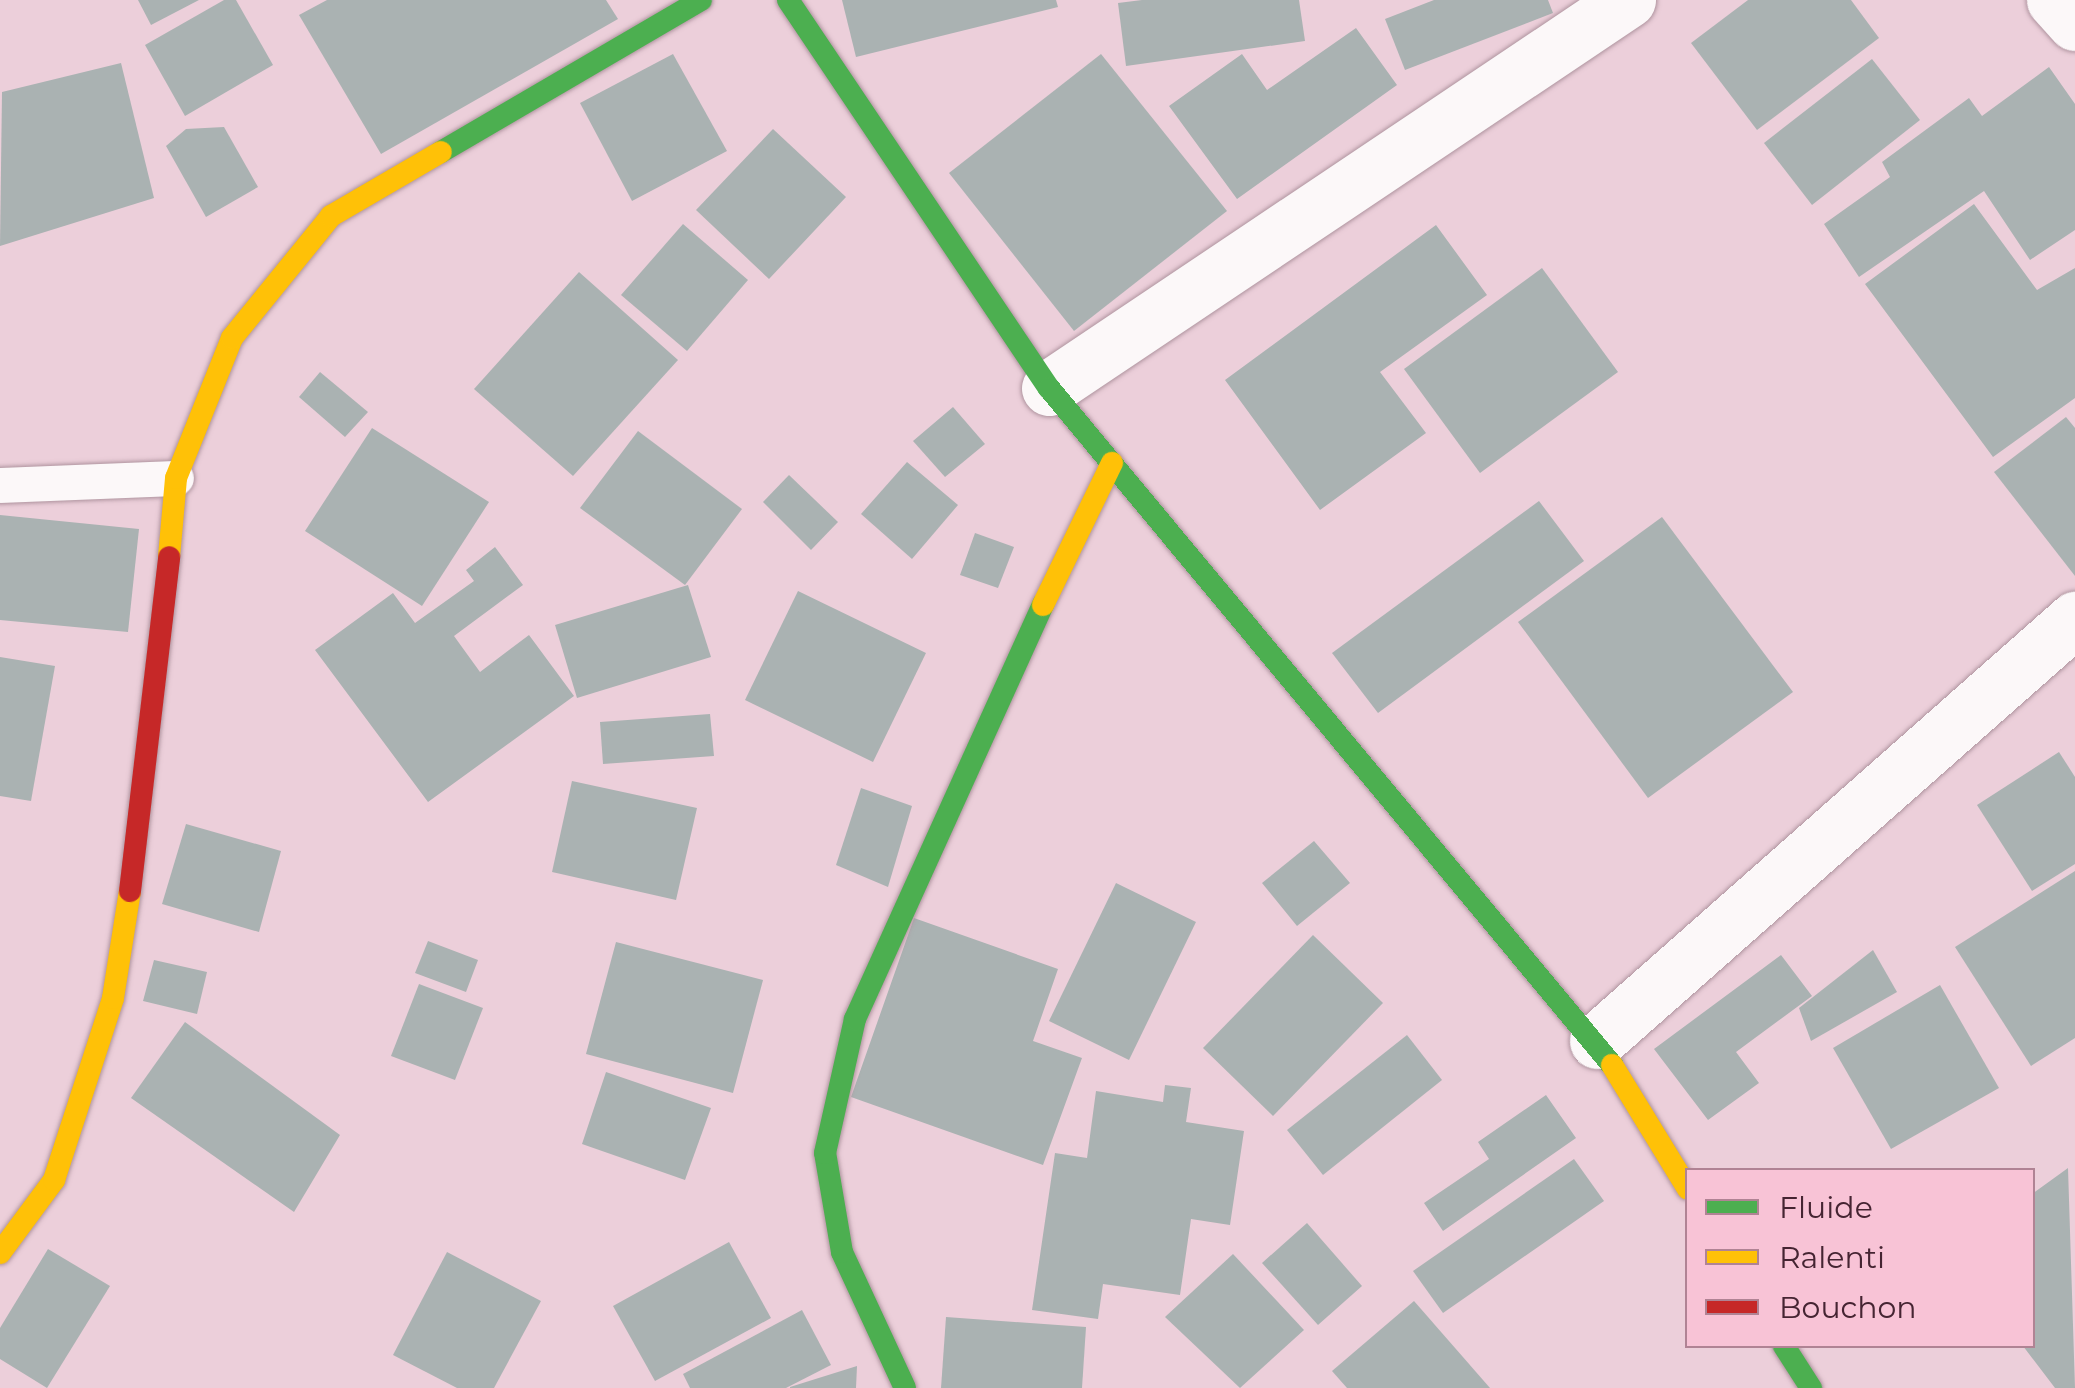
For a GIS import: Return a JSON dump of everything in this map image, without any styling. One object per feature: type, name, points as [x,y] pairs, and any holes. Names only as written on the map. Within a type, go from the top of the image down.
[{"type":"street","points":[[0,1254],[54,1180],[113,998],[146,795],[176,478],[232,338],[331,216],[701,0]]},
{"type":"street","points":[[788,0],[1048,388],[1596,1041],[1685,1183]]},
{"type":"street","points":[[1048,388],[1628,0]]},
{"type":"street","points":[[2054,0],[2075,23]]},
{"type":"street","points":[[905,1388],[842,1252],[825,1153],[855,1019],[947,802],[1112,463]]},
{"type":"street","points":[[1596,1041],[2075,619]]},
{"type":"street","points":[[1785,1348],[1810,1388]]},
{"type":"lane","points":[[0,485],[176,478]]},
{"type":"building","points":[[138,0],[199,0],[151,25]]},
{"type":"building","points":[[224,0],[236,0],[273,65],[185,116],[145,45]]},
{"type":"building","points":[[327,0],[606,0],[618,19],[381,154],[299,15]]},
{"type":"building","points":[[842,0],[1056,0],[1058,7],[856,57]]},
{"type":"building","points":[[1299,0],[1305,41],[1126,66],[1118,3]]},
{"type":"building","points":[[1434,0],[1548,0],[1553,13],[1405,70],[1385,19]]},
{"type":"building","points":[[1748,0],[1851,0],[1879,38],[1757,130],[1691,43]]},
{"type":"building","points":[[1356,28],[1397,85],[1237,199],[1169,106],[1242,54],[1267,90]]},
{"type":"building","points":[[673,54],[727,151],[632,201],[580,103]]},
{"type":"building","points":[[1101,54],[1227,211],[1074,331],[949,173]]},
{"type":"building","points":[[1872,59],[1920,120],[1812,205],[1764,143]]},
{"type":"building","points":[[121,63],[154,198],[0,246],[2,92]]},
{"type":"building","points":[[2049,67],[2075,104],[2075,230],[2030,260],[1984,191],[1859,277],[1824,224],[1890,177],[1882,162],[1969,98],[1982,116]]},
{"type":"building","points":[[224,127],[258,187],[206,217],[166,146],[186,129]]},
{"type":"building","points":[[773,129],[846,197],[769,279],[696,210]]},
{"type":"building","points":[[1974,204],[2037,290],[2075,268],[2075,398],[1993,457],[1865,284]]},
{"type":"building","points":[[683,224],[748,280],[687,351],[621,295]]},
{"type":"building","points":[[1436,225],[1487,295],[1380,372],[1426,433],[1320,510],[1225,380]]},
{"type":"building","points":[[1542,268],[1618,372],[1480,473],[1404,369]]},
{"type":"building","points":[[579,272],[678,360],[573,476],[474,389]]},
{"type":"building","points":[[320,372],[368,412],[345,437],[299,397]]},
{"type":"building","points":[[953,407],[985,444],[945,477],[913,441]]},
{"type":"building","points":[[2066,417],[2075,428],[2075,576],[1994,472]]},
{"type":"building","points":[[372,428],[489,502],[422,606],[305,531]]},
{"type":"building","points":[[638,431],[742,509],[685,585],[580,508]]},
{"type":"building","points":[[907,462],[958,505],[912,559],[861,514]]},
{"type":"building","points":[[789,475],[838,522],[811,550],[763,502]]},
{"type":"building","points":[[1539,501],[1584,561],[1378,713],[1332,653]]},
{"type":"building","points":[[0,515],[139,529],[128,632],[0,620]]},
{"type":"building","points":[[1662,517],[1793,692],[1648,798],[1518,622]]},
{"type":"building","points":[[975,533],[1014,547],[998,588],[960,575]]},
{"type":"building","points":[[495,547],[523,585],[454,636],[480,672],[529,635],[574,696],[428,802],[315,650],[393,593],[415,623],[474,581],[466,570]]},
{"type":"building","points":[[688,585],[711,657],[577,698],[555,625]]},
{"type":"building","points":[[798,591],[926,653],[873,762],[745,700]]},
{"type":"building","points":[[0,657],[55,666],[31,801],[0,796]]},
{"type":"building","points":[[710,714],[714,756],[603,764],[600,722]]},
{"type":"building","points":[[2059,752],[2075,777],[2075,864],[2032,891],[1977,805]]},
{"type":"building","points":[[572,781],[697,808],[676,900],[552,872]]},
{"type":"building","points":[[861,788],[912,806],[888,887],[836,865]]},
{"type":"building","points":[[186,824],[281,851],[259,932],[162,904]]},
{"type":"building","points":[[1314,841],[1350,883],[1297,926],[1262,883]]},
{"type":"building","points":[[2075,871],[2075,1038],[2031,1066],[1955,947]]},
{"type":"building","points":[[1116,883],[1196,922],[1129,1060],[1049,1021]]},
{"type":"building","points":[[914,918],[1058,969],[1033,1041],[1082,1058],[1043,1165],[851,1097]]},
{"type":"building","points":[[1313,935],[1383,1003],[1273,1116],[1203,1048]]},
{"type":"building","points":[[428,941],[478,960],[466,992],[415,973]]},
{"type":"building","points":[[616,942],[763,980],[733,1093],[586,1054]]},
{"type":"building","points":[[1873,950],[1897,992],[1811,1041],[1799,1008]]},
{"type":"building","points":[[1781,955],[1812,996],[1736,1052],[1759,1083],[1708,1120],[1654,1049]]},
{"type":"building","points":[[154,960],[207,972],[197,1014],[143,1001]]},
{"type":"building","points":[[419,984],[483,1008],[455,1080],[391,1056]]},
{"type":"building","points":[[1940,985],[1999,1088],[1891,1149],[1833,1048]]},
{"type":"building","points":[[185,1022],[340,1135],[294,1212],[131,1098]]},
{"type":"building","points":[[1407,1035],[1442,1080],[1323,1175],[1287,1130]]},
{"type":"building","points":[[606,1072],[711,1108],[685,1180],[582,1144]]},
{"type":"building","points":[[1165,1085],[1191,1088],[1186,1122],[1244,1131],[1230,1225],[1191,1219],[1180,1295],[1103,1284],[1098,1319],[1032,1310],[1055,1153],[1087,1158],[1096,1091],[1163,1102]]},
{"type":"building","points":[[1546,1095],[1576,1138],[1443,1231],[1424,1203],[1489,1159],[1478,1142]]},
{"type":"building","points":[[1574,1159],[1604,1201],[1443,1313],[1413,1271]]},
{"type":"building","points":[[2068,1168],[2075,1388],[2055,1388],[2025,1348],[2035,1348],[2035,1192]]},
{"type":"building","points":[[1307,1223],[1362,1286],[1318,1325],[1262,1263]]},
{"type":"building","points":[[729,1242],[771,1318],[655,1381],[613,1306]]},
{"type":"building","points":[[48,1249],[110,1286],[47,1388],[0,1359],[0,1328]]},
{"type":"building","points":[[447,1252],[541,1301],[494,1388],[457,1388],[393,1355]]},
{"type":"building","points":[[1233,1254],[1304,1330],[1240,1388],[1165,1317]]},
{"type":"building","points":[[1414,1301],[1490,1388],[1347,1388],[1332,1371]]},
{"type":"building","points":[[802,1310],[831,1365],[786,1388],[690,1388],[683,1374]]},
{"type":"building","points":[[946,1317],[1086,1327],[1082,1388],[941,1388]]},
{"type":"building","points":[[857,1366],[856,1388],[790,1388],[790,1387]]},
{"type":"traffic: fast","points":[[441,152],[701,0]]},
{"type":"traffic: fast","points":[[788,0],[1049,388],[1612,1065]]},
{"type":"traffic: fast","points":[[905,1388],[842,1252],[825,1153],[855,1019],[1043,605]]},
{"type":"traffic: fast","points":[[1785,1348],[1811,1388]]},
{"type":"traffic: slow","points":[[169,557],[176,478],[232,338],[331,216],[441,152]]},
{"type":"traffic: slow","points":[[1043,605],[1112,463]]},
{"type":"traffic: slow","points":[[0,1253],[54,1180],[113,998],[130,891]]},
{"type":"traffic: slow","points":[[1612,1065],[1685,1184]]},
{"type":"traffic: jam","points":[[130,891],[169,557]]}]
